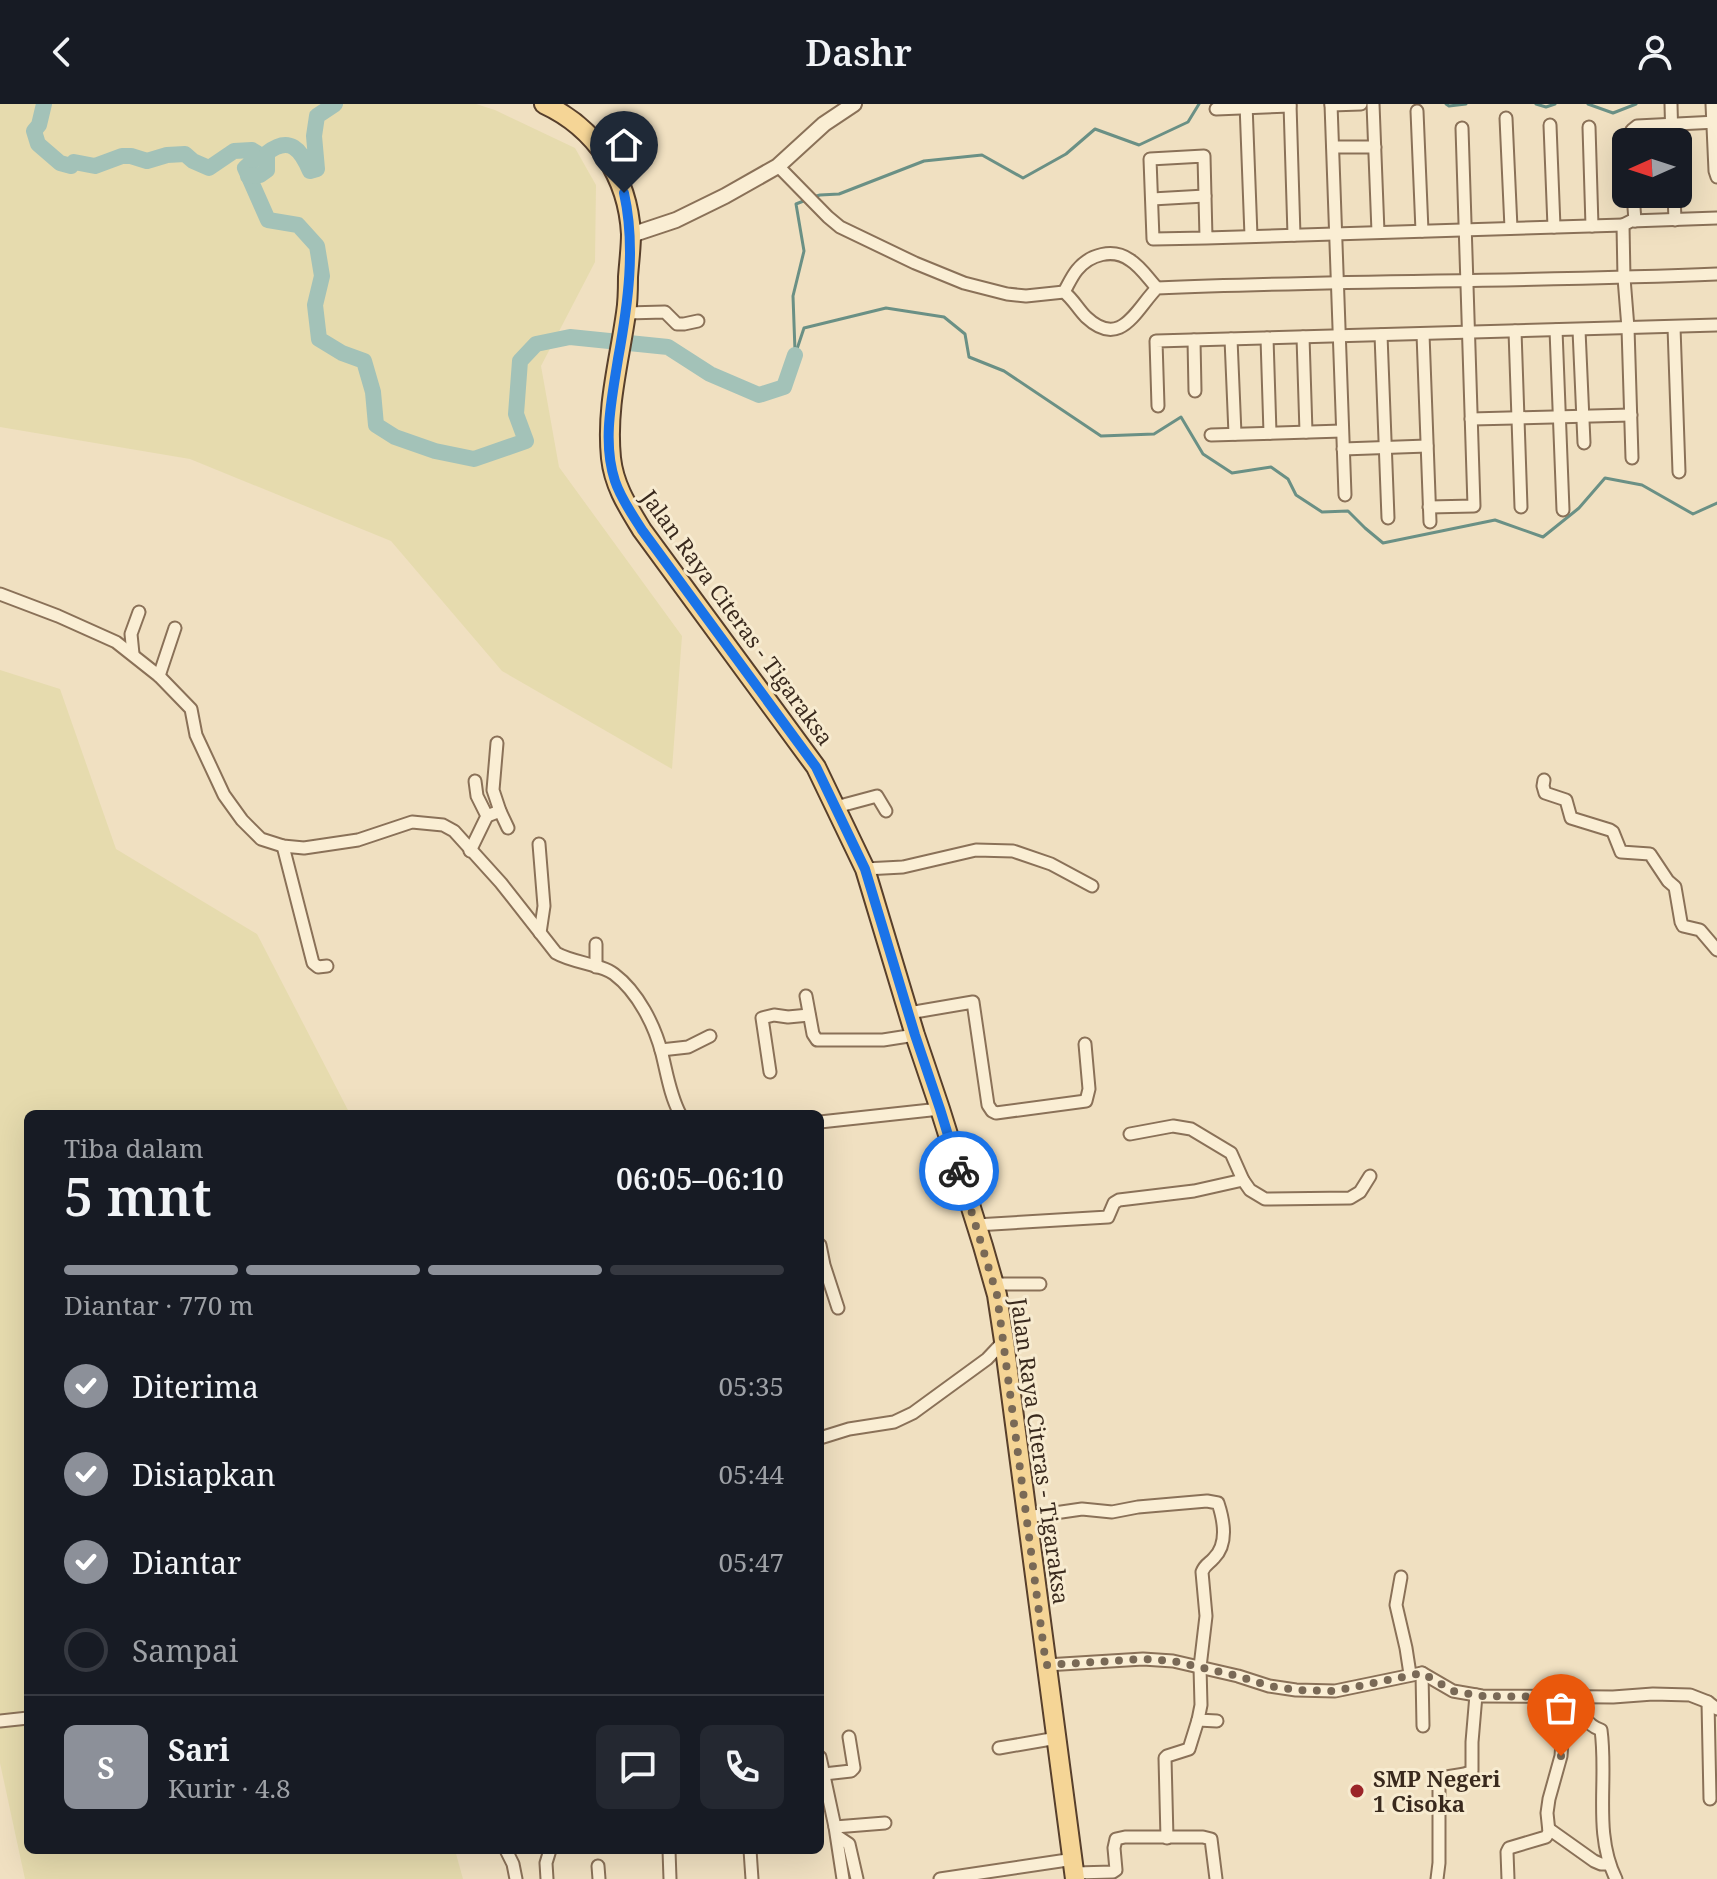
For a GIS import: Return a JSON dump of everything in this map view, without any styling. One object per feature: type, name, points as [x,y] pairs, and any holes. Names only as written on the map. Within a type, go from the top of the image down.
[{"type":"main road","name":"Jalan Raya Citeras - Tigaraksa","points":[[544,104],[573,120],[600,147],[619,177],[624,193],[631,235],[625,317],[611,392],[609,429],[611,460],[621,496],[642,530],[816,767],[836,807],[865,869],[940,1109],[971,1223],[994,1284],[1075,1870]]},
{"type":"street","points":[[631,235],[676,220],[778,166],[824,124],[854,104]]},
{"type":"street","points":[[1345,495],[1331,105],[1361,104]]},
{"type":"street","points":[[1373,104],[1378,232]]},
{"type":"street","points":[[1671,104],[1672,128]]},
{"type":"street","points":[[1712,104],[1717,177]]},
{"type":"street","points":[[1216,109],[1290,105],[1294,235]]},
{"type":"street","points":[[1246,106],[1251,236]]},
{"type":"street","points":[[1417,111],[1422,231]]},
{"type":"street","points":[[1506,118],[1511,228]]},
{"type":"street","points":[[1634,128],[1715,122]]},
{"type":"street","points":[[1550,125],[1554,227]]},
{"type":"street","points":[[1589,127],[1592,226]]},
{"type":"street","points":[[1429,507],[1474,506],[1462,128]]},
{"type":"street","points":[[1333,147],[1375,147]]},
{"type":"street","points":[[1206,238],[1204,156],[1150,159],[1153,239],[1206,238],[1592,226],[1717,218]]},
{"type":"street","points":[[778,166],[840,227],[964,283],[1026,296],[1064,292],[1082,313],[1097,326],[1105,328],[1127,323],[1157,288],[1717,274]]},
{"type":"street","points":[[1152,199],[1205,196]]},
{"type":"street","points":[[1631,208],[1624,278],[1632,458]]},
{"type":"street","points":[[1675,208],[1675,220]]},
{"type":"street","points":[[1064,292],[1077,270],[1089,259],[1116,253],[1130,260],[1157,288]]},
{"type":"street","points":[[625,317],[665,312],[677,324],[698,321]]},
{"type":"street","points":[[1158,406],[1156,341],[1717,326]]},
{"type":"street","points":[[1674,327],[1679,472]]},
{"type":"street","points":[[1556,330],[1563,510]]},
{"type":"street","points":[[1579,330],[1584,443]]},
{"type":"street","points":[[1515,331],[1521,507]]},
{"type":"street","points":[[1423,334],[1430,522]]},
{"type":"street","points":[[1381,335],[1388,518]]},
{"type":"street","points":[[1303,337],[1306,432]]},
{"type":"street","points":[[1267,338],[1270,433]]},
{"type":"street","points":[[1231,339],[1235,434]]},
{"type":"street","points":[[1194,340],[1195,391]]},
{"type":"street","points":[[1471,419],[1631,415]]},
{"type":"street","points":[[1211,435],[1342,431]]},
{"type":"street","points":[[1343,449],[1427,446]]},
{"type":"street","points":[[0,594],[116,642],[159,676],[191,709],[196,735],[224,795],[261,839],[304,848],[341,843],[412,822],[443,825],[454,831],[501,883],[556,953],[608,970],[632,994],[646,1014],[661,1050],[676,1110]]},
{"type":"street","points":[[133,654],[131,634],[139,612]]},
{"type":"street","points":[[159,676],[175,628]]},
{"type":"street","points":[[497,743],[493,790],[508,828]]},
{"type":"street","points":[[1544,780],[1545,793],[1566,800],[1571,818],[1613,832],[1621,852],[1650,854],[1675,887],[1683,926],[1700,930],[1717,950]]},
{"type":"street","points":[[475,781],[477,796],[487,816]]},
{"type":"street","points":[[836,807],[875,796],[879,797],[886,811]]},
{"type":"street","points":[[470,851],[487,816],[500,811]]},
{"type":"street","points":[[539,844],[544,906],[540,933]]},
{"type":"street","points":[[283,846],[313,963],[318,967],[327,966]]},
{"type":"street","points":[[865,869],[903,867],[976,850],[1013,851],[1051,864],[1092,886]]},
{"type":"street","points":[[596,944],[596,967]]},
{"type":"street","points":[[806,996],[813,1034],[817,1040],[883,1040],[915,1035]]},
{"type":"street","points":[[909,1013],[973,1002],[988,1105],[996,1113],[1086,1101],[1089,1089],[1085,1044]]},
{"type":"street","points":[[770,1072],[762,1017],[809,1015]]},
{"type":"street","points":[[661,1050],[688,1047],[710,1036]]},
{"type":"street","points":[[824,1122],[940,1109]]},
{"type":"street","points":[[1130,1134],[1173,1126],[1191,1129],[1231,1153],[1243,1180],[1254,1193],[1265,1199],[1350,1198],[1357,1195],[1370,1176]]},
{"type":"street","points":[[971,1223],[1108,1217],[1114,1203],[1119,1200],[1194,1191],[1243,1180]]},
{"type":"street","points":[[824,1265],[838,1308]]},
{"type":"street","points":[[994,1284],[1040,1284]]},
{"type":"street","points":[[824,1437],[849,1429],[894,1422],[913,1413],[987,1359],[1004,1341]]},
{"type":"street","points":[[1027,1517],[1082,1509],[1112,1512],[1207,1501],[1218,1503],[1224,1545],[1202,1572],[1206,1616],[1198,1720],[1189,1749],[1165,1758],[1167,1838]]},
{"type":"street","points":[[1401,1577],[1396,1605],[1416,1674],[1423,1726]]},
{"type":"street","points":[[1046,1665],[1143,1659],[1173,1661],[1296,1690],[1335,1691],[1416,1674],[1453,1691],[1476,1695],[1690,1695],[1712,1705],[1710,1799]]},
{"type":"street","points":[[1437,1879],[1439,1780],[1472,1771],[1476,1695]]},
{"type":"street","points":[[1508,1879],[1509,1848],[1546,1837],[1549,1829],[1547,1813],[1562,1742],[1552,1697]]},
{"type":"street","points":[[1582,1697],[1583,1713],[1588,1723],[1601,1730],[1605,1840],[1609,1864],[1616,1879]]},
{"type":"street","points":[[0,1721],[24,1718]]},
{"type":"street","points":[[1198,1720],[1217,1721]]},
{"type":"street","points":[[843,1879],[836,1832],[824,1788],[824,1774],[854,1768],[849,1737]]},
{"type":"street","points":[[999,1748],[1057,1738]]},
{"type":"street","points":[[836,1832],[885,1823]]},
{"type":"street","points":[[1549,1829],[1594,1861],[1609,1864]]},
{"type":"street","points":[[836,1832],[849,1844],[857,1879]]},
{"type":"street","points":[[940,1879],[1075,1870],[1113,1872],[1116,1870],[1116,1839],[1203,1837],[1211,1839],[1216,1879]]},
{"type":"street","points":[[508,1854],[516,1879]]},
{"type":"street","points":[[547,1879],[549,1854]]},
{"type":"street","points":[[669,1854],[670,1879]]},
{"type":"street","points":[[750,1854],[752,1879]]},
{"type":"shaded area","points":[[0,104],[476,104],[575,148],[596,185],[595,262],[541,366],[559,467],[682,636],[672,769],[502,671],[391,541],[190,459],[0,427]]},
{"type":"shaded area","points":[[0,670],[60,689],[116,849],[257,934],[348,1110],[24,1110],[24,1854],[456,1854],[463,1879],[25,1879],[0,1763]]},
{"type":"waterway","points":[[44,104],[39,125],[34,131],[38,144],[60,163],[71,166],[74,162],[95,166],[122,156],[147,161],[185,154],[209,168],[234,151],[252,150],[257,153],[245,168],[268,220],[298,225],[317,246],[322,276],[315,305],[319,339],[342,353],[364,361],[373,392],[376,425],[395,437],[435,451],[474,459],[526,441],[516,414],[520,361],[536,344],[570,337],[668,347],[710,374],[759,395],[784,387],[795,355]]},
{"type":"waterway","points":[[248,176],[260,175],[267,170],[267,153],[282,145],[299,151],[310,171],[317,169],[314,136],[317,116],[335,104]]},
{"type":"waterway","points":[[813,197],[839,194],[924,161],[982,155],[1023,178],[1066,154],[1095,129],[1139,145],[1188,122],[1199,104]]},
{"type":"waterway","points":[[1446,104],[1466,104]]},
{"type":"waterway","points":[[1536,104],[1546,107],[1555,104]]},
{"type":"waterway","points":[[1588,104],[1613,113],[1636,104]]},
{"type":"waterway","points":[[795,351],[793,296],[804,251],[796,204],[806,200]]},
{"type":"waterway","points":[[795,355],[804,328],[886,308],[944,317],[965,334],[969,357],[1004,371],[1101,436],[1154,434],[1181,417],[1203,454],[1232,473],[1271,467],[1288,479],[1296,495],[1322,512],[1348,511],[1383,543],[1495,520],[1543,537],[1579,508],[1605,478],[1642,485],[1693,514],[1717,503]]},
{"type":"way so far","points":[[959,1171],[997,1295],[1046,1665],[1143,1659],[1173,1661],[1269,1686],[1335,1691],[1422,1673],[1453,1691],[1482,1696],[1552,1697],[1562,1742],[1561,1756]]},
{"type":"place","name":"SMP Negeri 1 Cisoka","points":[[1357,1791]]},
{"type":"route","points":[[624,193],[631,235],[626,313],[611,392],[609,429],[615,480],[642,530],[816,767],[865,869],[959,1171]]}]
